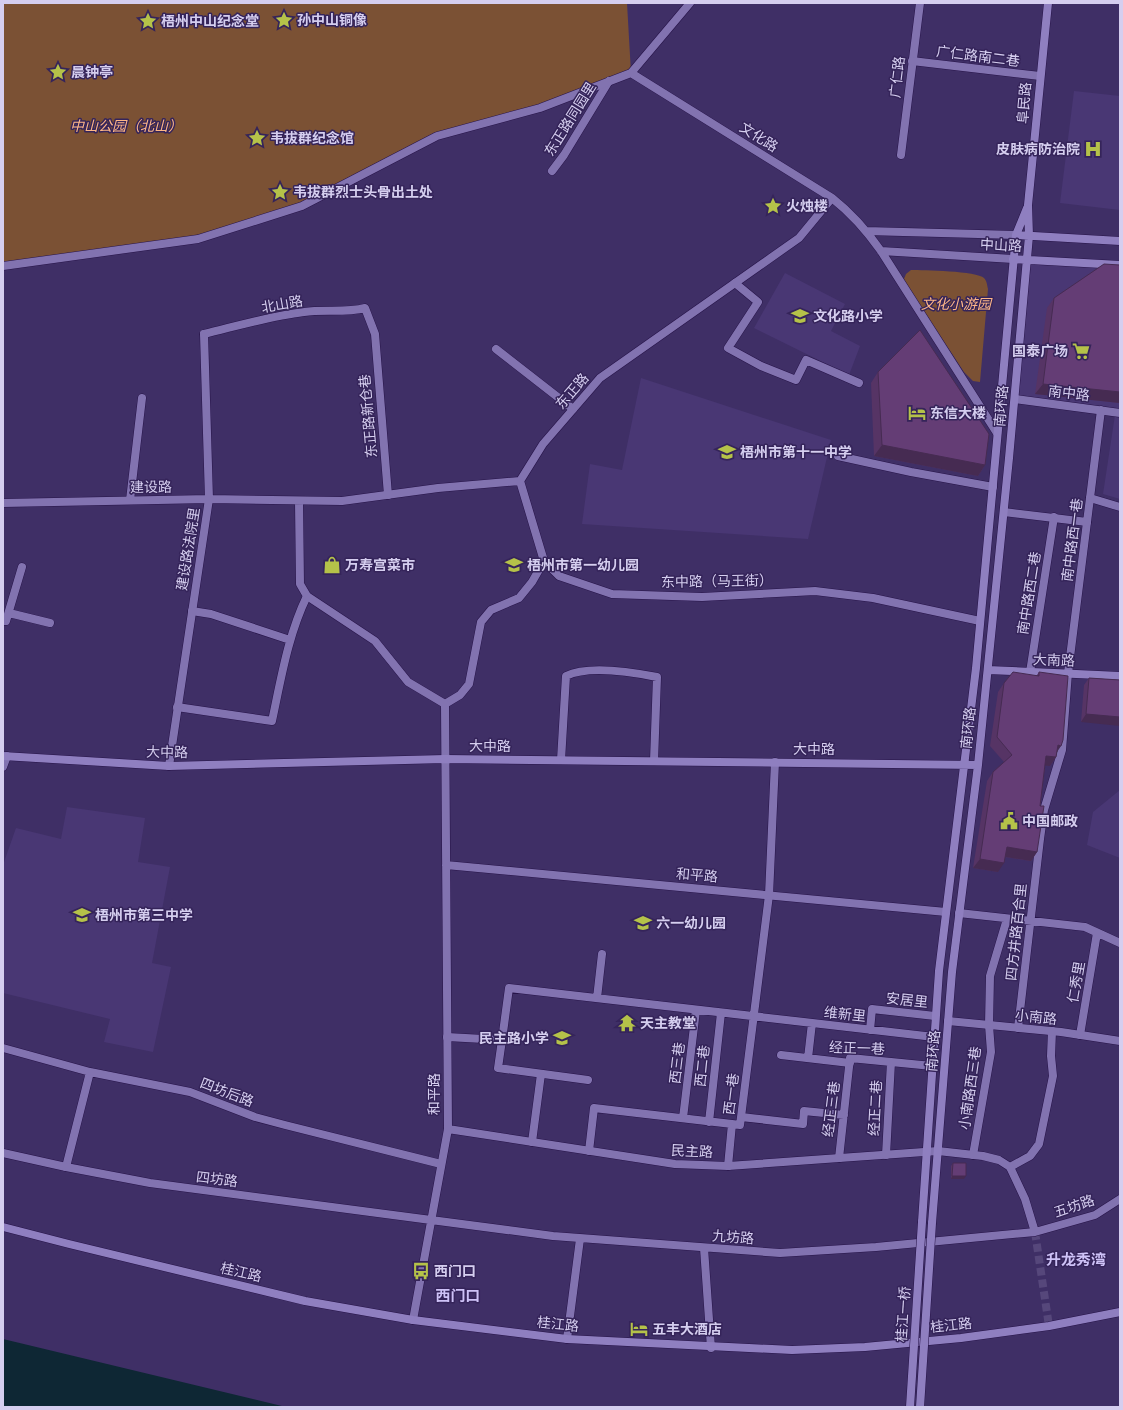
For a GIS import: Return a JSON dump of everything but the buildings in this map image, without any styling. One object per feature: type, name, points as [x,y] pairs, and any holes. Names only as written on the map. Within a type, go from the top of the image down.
[{"type":"main road","name":"阜民路","points":[[1028,205],[1048,3]]},
{"type":"main road","name":"南环路","points":[[922,1222],[935,1016],[980,621],[1013,259],[1016,235],[1028,205]]},
{"type":"main road","name":"南环路","points":[[932,1223],[948,1022],[978,765],[1015,399],[1029,236],[1028,205]]},
{"type":"main road","name":"中山路","points":[[1016,235],[1120,241]]},
{"type":"main road","name":"中山路","points":[[1013,259],[1120,265]]},
{"type":"main road","name":"大南路","points":[[988,670],[1120,676]]},
{"type":"main road","name":"大中路","points":[[5,756],[168,766],[445,759],[964,763],[978,765]]},
{"type":"main road","name":"桂江一桥","points":[[910,1407],[922,1222]]},
{"type":"main road","name":"桂江一桥","points":[[920,1407],[932,1223]]},
{"type":"main road","name":"桂江路","points":[[3,1227],[305,1301],[413,1320],[567,1338],[711,1348],[792,1350],[865,1347],[961,1338],[1049,1326],[1120,1312]]},
{"type":"street","points":[[3,266],[198,239],[302,206],[437,136],[540,108],[631,73],[690,3]]},
{"type":"street","name":"广仁路","points":[[900,155],[920,3]]},
{"type":"street","name":"广仁路南二巷","points":[[912,61],[1040,76]]},
{"type":"street","name":"文化路","points":[[631,73],[832,198],[866,231],[881,251]]},
{"type":"street","name":"东正路同园里","points":[[552,171],[564,155],[609,82]]},
{"type":"street","name":"东正路","points":[[520,481],[543,444],[600,378],[799,238],[832,198]]},
{"type":"street","name":"中山路","points":[[866,231],[1016,235]]},
{"type":"street","points":[[881,251],[998,434]]},
{"type":"street","name":"中山路","points":[[881,251],[1013,259]]},
{"type":"street","points":[[735,283],[758,302],[728,348],[761,366],[796,380],[806,360],[859,383]]},
{"type":"street","name":"北山路","points":[[204,334],[275,316],[306,312],[342,311],[365,308]]},
{"type":"street","name":"东正路新仓巷","points":[[365,308],[375,334],[388,495]]},
{"type":"street","name":"建设路法院里","points":[[168,766],[209,499],[204,334]]},
{"type":"street","points":[[496,349],[573,409]]},
{"type":"street","points":[[130,500],[142,398]]},
{"type":"street","name":"南中路","points":[[1015,399],[1120,413]]},
{"type":"street","name":"南中路西一巷","points":[[1040,839],[1044,810],[1062,750],[1068,673],[1101,410]]},
{"type":"street","points":[[838,456],[993,488]]},
{"type":"street","points":[[520,481],[342,501],[300,501],[300,584],[307,596],[375,641],[408,682],[445,704],[460,695],[469,684],[481,622],[491,610],[519,598],[532,582],[544,561]]},
{"type":"street","name":"东中路（马王街）","points":[[520,481],[544,561],[559,576],[612,594],[702,597],[815,591],[873,598],[980,621]]},
{"type":"street","points":[[1090,498],[1120,507]]},
{"type":"street","name":"建设路","points":[[3,503],[209,499],[300,501]]},
{"type":"street","points":[[1004,512],[1087,522]]},
{"type":"street","name":"南中路西二巷","points":[[1030,672],[1054,517]]},
{"type":"street","points":[[3,621],[6,621],[9,614],[22,567]]},
{"type":"street","points":[[177,707],[272,721],[296,618],[307,596]]},
{"type":"street","points":[[192,611],[211,614],[290,640]]},
{"type":"street","points":[[9,614],[50,623]]},
{"type":"street","points":[[561,760],[566,676],[575,671],[627,671],[657,677],[654,761]]},
{"type":"street","name":"和平路","points":[[413,1320],[430,1220],[448,1129],[445,704]]},
{"type":"street","points":[[3,767],[5,756]]},
{"type":"street","name":"西一巷","points":[[728,1166],[732,1124],[740,1125],[752,1017],[769,895],[775,762]]},
{"type":"street","name":"四方井路百合里","points":[[1018,1028],[1029,921],[1040,839]]},
{"type":"street","name":"和平路","points":[[446,865],[946,912]]},
{"type":"street","points":[[960,913],[1085,927],[1120,943]]},
{"type":"street","name":"小南路西三巷","points":[[973,1155],[990,1052],[990,976],[1007,919]]},
{"type":"street","name":"仁秀里","points":[[1080,1035],[1097,933]]},
{"type":"street","points":[[597,998],[602,954]]},
{"type":"street","name":"维新里","points":[[502,1040],[509,988],[934,1037]]},
{"type":"street","name":"安居里","points":[[870,1030],[872,1009],[935,1016]]},
{"type":"street","name":"西三巷","points":[[683,1118],[696,1010]]},
{"type":"street","name":"西二巷","points":[[710,1122],[721,1013]]},
{"type":"street","name":"小南路","points":[[948,1022],[1052,1031],[1120,1041]]},
{"type":"street","points":[[808,1058],[812,1023]]},
{"type":"street","points":[[1035,1232],[1025,1199],[1010,1167],[1030,1156],[1039,1144],[1053,1076],[1051,1056],[1052,1031]]},
{"type":"street","points":[[447,1037],[502,1040],[498,1068],[588,1080]]},
{"type":"street","name":"四坊后路","points":[[3,1048],[90,1072],[190,1092],[270,1121],[441,1164]]},
{"type":"street","name":"经正一巷","points":[[781,1055],[850,1063],[850,1058],[932,1066]]},
{"type":"street","name":"经正二巷","points":[[886,1155],[891,1062]]},
{"type":"street","name":"经正三巷","points":[[839,1158],[850,1063]]},
{"type":"street","points":[[66,1168],[90,1072]]},
{"type":"street","points":[[532,1142],[541,1074]]},
{"type":"street","points":[[589,1151],[594,1108],[732,1124]]},
{"type":"street","points":[[741,1117],[803,1124],[804,1111],[844,1115]]},
{"type":"street","name":"民主路","points":[[448,1129],[675,1164],[728,1166],[938,1151],[991,1157],[1010,1167]]},
{"type":"street","name":"四坊路","points":[[3,1153],[66,1168],[150,1183],[430,1220]]},
{"type":"street","name":"五坊路","points":[[1035,1232],[1096,1215],[1120,1199]]},
{"type":"street","name":"九坊路","points":[[430,1220],[580,1239],[780,1253],[876,1247],[1035,1232]]},
{"type":"street","points":[[567,1338],[580,1239]]},
{"type":"street","points":[[704,1248],[711,1348]]},
{"type":"shaded area","name":"皮肤病防治院","points":[[1074,91],[1120,96],[1120,210],[1060,203]]},
{"type":"shaded area","name":"国泰广场","points":[[1027,260],[1120,265],[1120,413],[1015,399]]},
{"type":"shaded area","name":"文化路小学","points":[[785,273],[845,304],[831,331],[860,346],[849,375],[754,328]]},
{"type":"shaded area","name":"梧州市第十一中学","points":[[641,378],[831,440],[808,539],[582,524],[590,464],[622,470]]},
{"type":"shaded area","points":[[1115,415],[1120,415],[1120,499],[1103,494]]},
{"type":"shaded area","points":[[1120,790],[1120,858],[1087,845],[1093,812]]},
{"type":"shaded area","name":"梧州市第三中学","points":[[67,807],[145,818],[138,862],[170,867],[152,963],[171,967],[153,1052],[104,1042],[110,1019],[3,993],[3,865],[16,828],[61,839]]},
{"type":"green space","name":"中山公园（北山）","points":[[3,3],[627,3],[631,73],[540,108],[437,136],[302,206],[198,239],[3,267]]},
{"type":"green space","name":"文化小游园","points":[[911,270],[961,272],[985,279],[988,289],[980,382],[973,381],[964,372],[907,285],[904,279],[906,274]]},
{"type":"water","points":[[3,1339],[286,1407],[3,1407]]},
{"type":"tunnel","points":[[1035,1232],[1049,1326]]},
{"type":"place","name":"孙中山铜像","points":[[284,20]]},
{"type":"place","name":"梧州中山纪念堂","points":[[148,21]]},
{"type":"place","name":"晨钟亭","points":[[58,72]]},
{"type":"place","name":"韦拔群纪念馆","points":[[257,138]]},
{"type":"place","name":"皮肤病防治院","points":[[1093,149]]},
{"type":"place","name":"韦拔群烈士头骨出土处","points":[[280,192]]},
{"type":"place","name":"火烛楼","points":[[773,206]]},
{"type":"place","name":"文化路小学","points":[[800,316]]},
{"type":"place","name":"国泰广场","points":[[1081,351]]},
{"type":"place","name":"东信大楼","points":[[917,413]]},
{"type":"place","name":"梧州市第十一中学","points":[[727,452]]},
{"type":"place","name":"万寿宫菜市","points":[[332,565]]},
{"type":"place","name":"梧州市第一幼儿园","points":[[514,565]]},
{"type":"place","name":"中国邮政","points":[[1009,821]]},
{"type":"place","name":"梧州市第三中学","points":[[82,915]]},
{"type":"place","name":"六一幼儿园","points":[[643,923]]},
{"type":"place","name":"天主教堂","points":[[627,1023]]},
{"type":"place","name":"民主路小学","points":[[562,1038]]},
{"type":"place","name":"西门口","points":[[421,1271]]},
{"type":"place","name":"五丰大酒店","points":[[639,1329]]},
{"type":"district","name":"升龙秀湾","points":[[1076,1260]]},
{"type":"district","name":"西门口","points":[[458,1296]]}]
